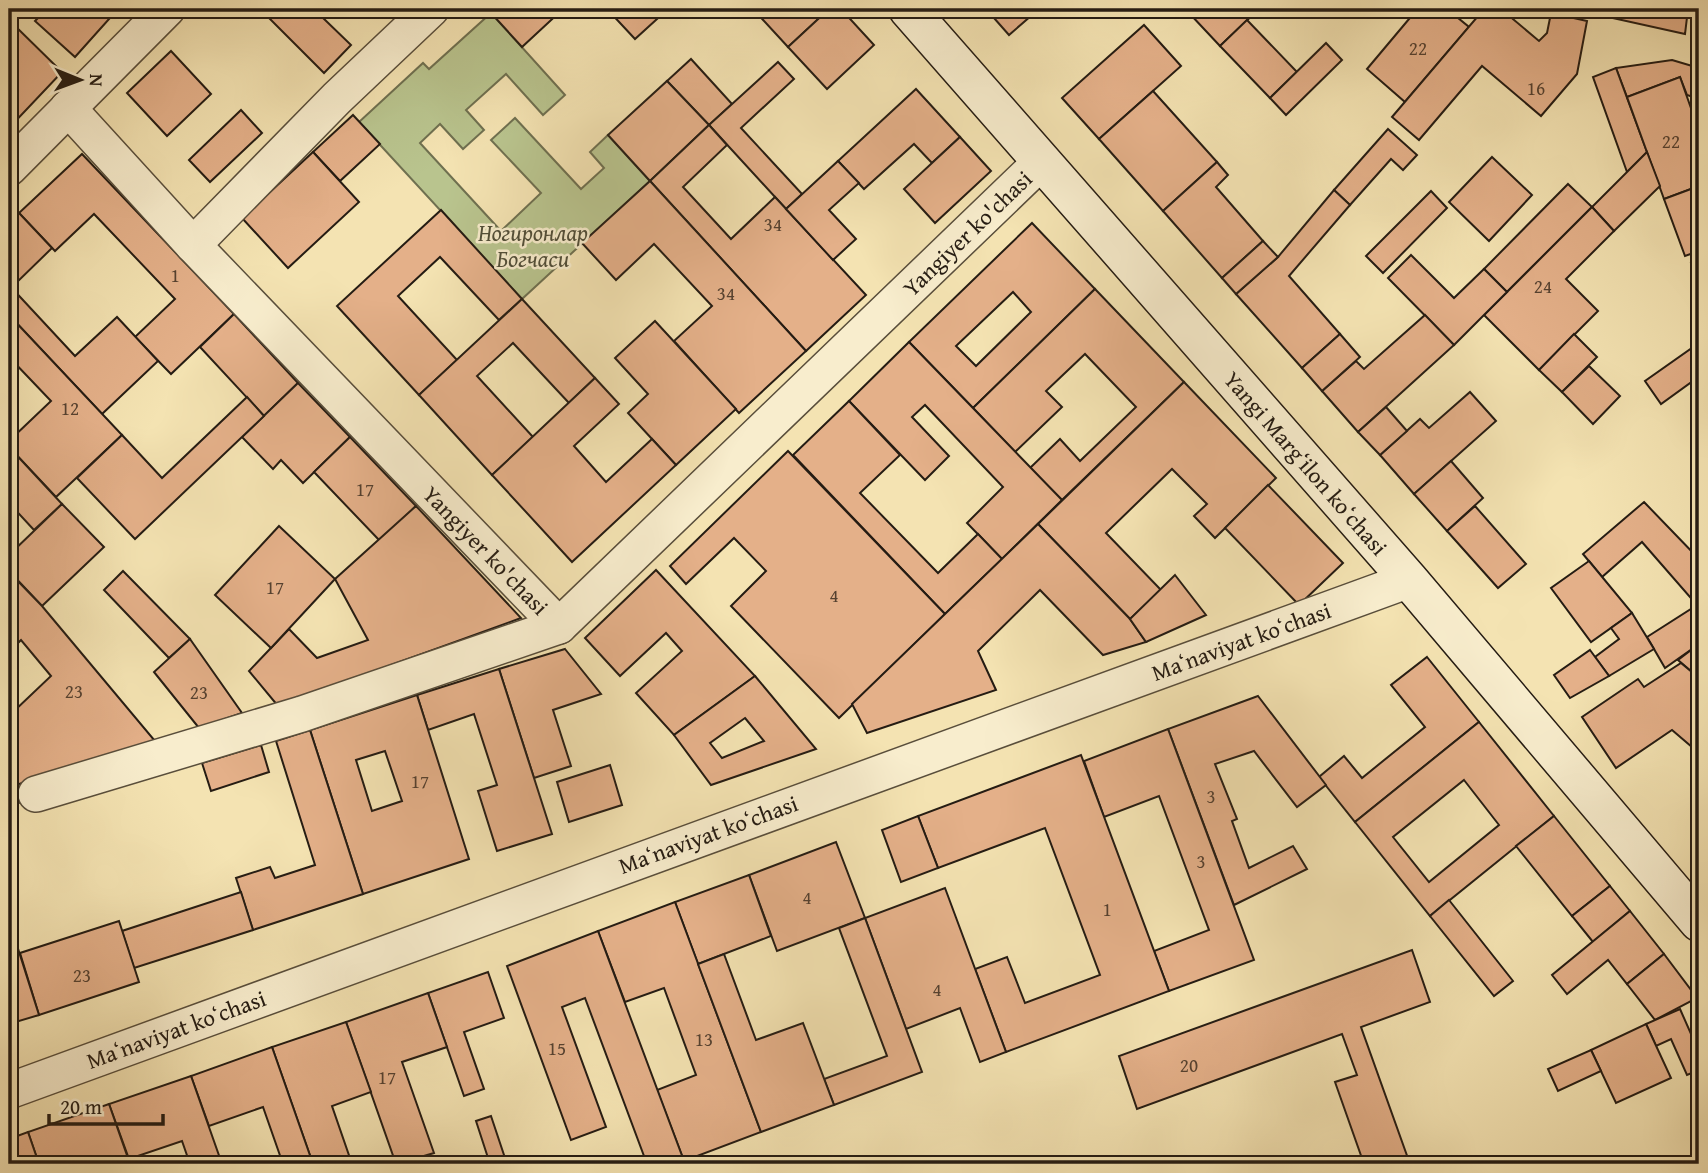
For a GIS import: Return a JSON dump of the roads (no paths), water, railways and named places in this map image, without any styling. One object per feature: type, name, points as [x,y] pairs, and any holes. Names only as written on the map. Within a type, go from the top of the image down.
[{"type":"main road","name":"Yangi Margʻilon koʻchasi","points":[[908,9],[1409,580],[1699,922]]},
{"type":"street","points":[[9,168],[167,9]]},
{"type":"street","points":[[194,245],[337,98],[431,9]]},
{"type":"street","name":"Yangiyer ko'chasi","points":[[68,108],[194,245],[559,626],[1042,161]]},
{"type":"street","name":"Maʻnaviyat koʻchasi","points":[[9,1091],[1409,580]]},
{"type":"street","points":[[36,794],[302,714],[559,626]]},
{"type":"park label","name":"Ногиронлар Богчаси","points":[[533,245]]}]
